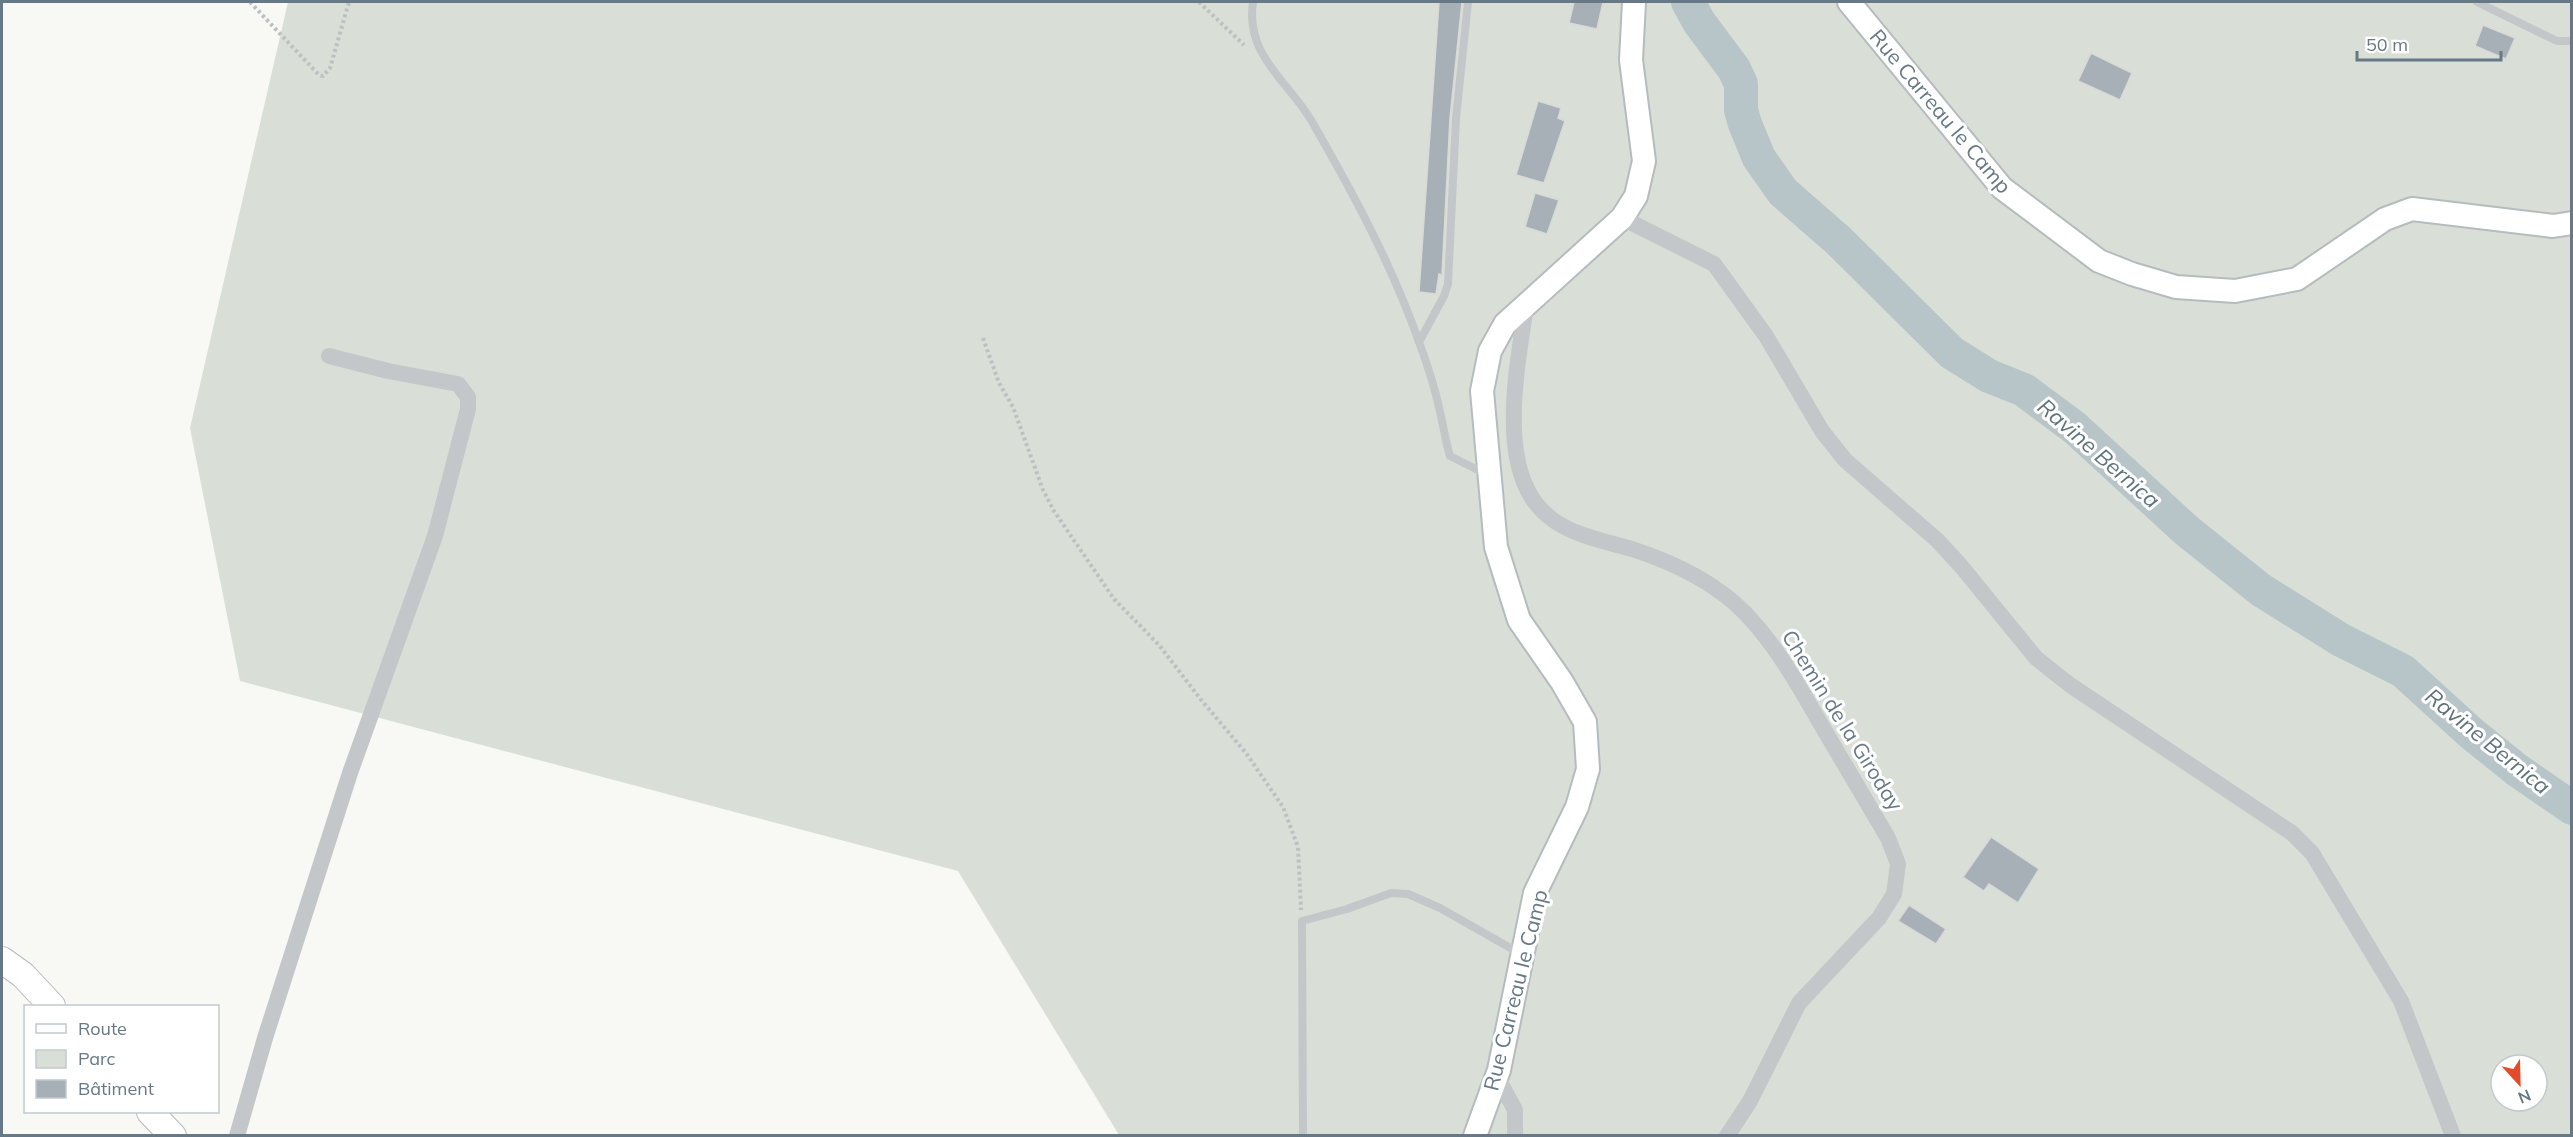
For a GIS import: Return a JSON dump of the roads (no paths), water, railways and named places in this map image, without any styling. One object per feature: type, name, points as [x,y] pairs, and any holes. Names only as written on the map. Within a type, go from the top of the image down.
[{"type":"main road","name":"Rue Carreau le Camp","points":[[1475,1136],[1499,1070],[1535,893],[1577,807],[1588,769],[1585,722],[1562,682],[1519,620],[1496,547],[1482,391],[1490,351],[1505,324],[1622,218],[1636,196],[1644,161],[1631,60],[1634,2]]},
{"type":"main road","name":"Rue Carreau le Camp","points":[[1849,2],[2002,188],[2099,261],[2132,274],[2176,287],[2235,291],[2296,279],[2385,219],[2412,209],[2553,226],[2571,223]]},
{"type":"main road","points":[[2,960],[23,975],[51,1005]]},
{"type":"main road","points":[[151,1113],[173,1136]]},
{"type":"street","points":[[1622,218],[1714,264],[1766,336],[1822,430],[1845,460],[1937,540],[2036,658],[2070,684],[2292,833],[2312,853],[2401,1001],[2453,1136]]},
{"type":"street","name":"Chemin de la Giroday","points":[[1526,305],[1515,405],[1516,460],[1528,494],[1548,517],[1579,533],[1651,555],[1703,580],[1744,612],[1780,654],[1888,838],[1899,864],[1894,894],[1880,918],[1799,1003],[1750,1101],[1727,1136]]},
{"type":"street","points":[[237,1136],[265,1038],[350,773],[435,536],[468,409],[468,397],[458,384],[388,371],[329,356]]},
{"type":"street","points":[[1494,1082],[1502,1084],[1515,1110],[1515,1136]]},
{"type":"lane","points":[[1253,2],[1252,30],[1261,51],[1271,68],[1309,117],[1348,184],[1395,281],[1419,342],[1441,416],[1450,456],[1490,476]]},
{"type":"lane","points":[[1419,342],[1449,284],[1456,118],[1468,2]]},
{"type":"lane","points":[[2477,2],[2557,41],[2571,41]]},
{"type":"lane","points":[[1303,1136],[1302,921],[1391,893],[1408,894],[1440,908],[1521,954]]},
{"type":"waterway","name":"Ravine Bernica","points":[[1688,2],[1699,22],[1734,69],[1741,84],[1741,110],[1745,124],[1759,158],[1783,192],[1839,241],[1952,353],[1989,376],[2024,390],[2075,428],[2186,530],[2261,590],[2341,640],[2403,671],[2471,733],[2517,770],[2572,808]]}]
